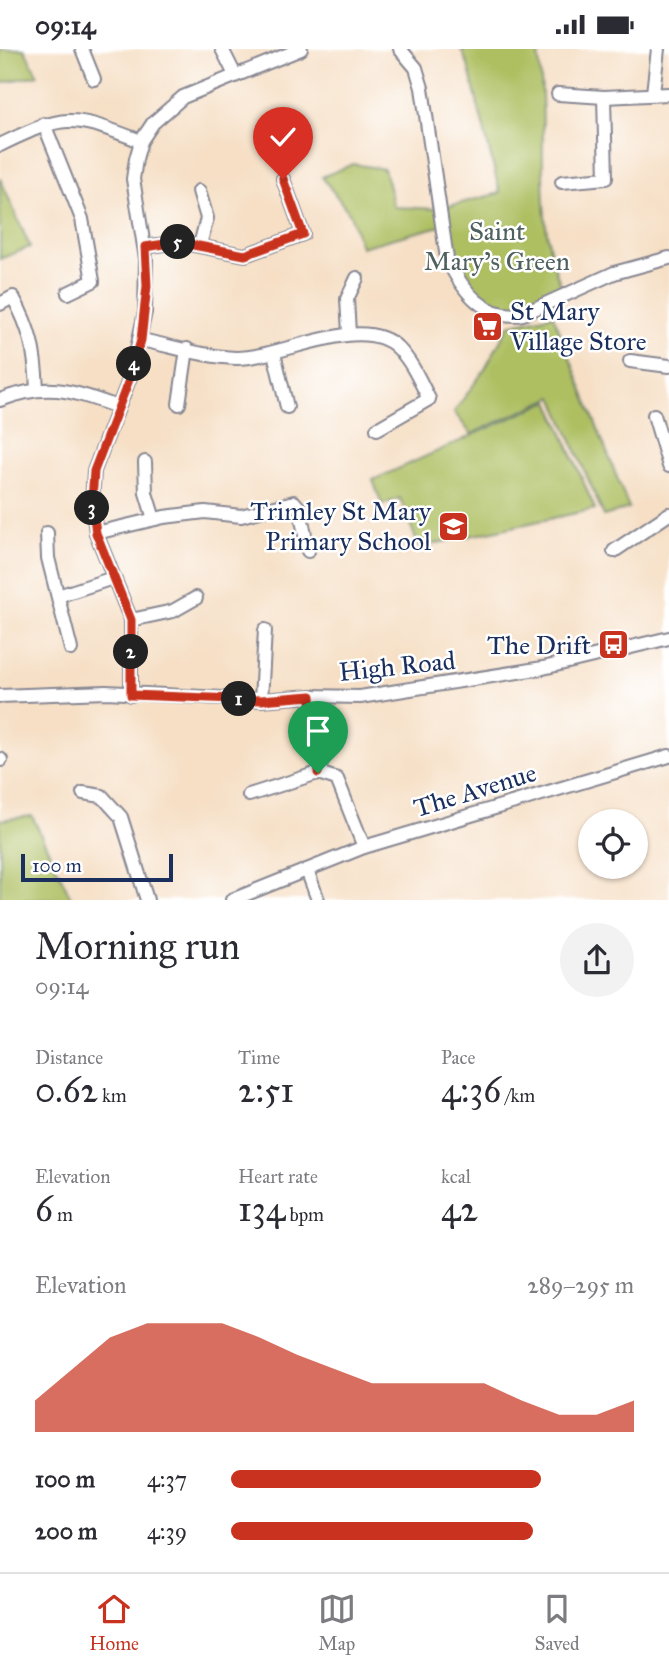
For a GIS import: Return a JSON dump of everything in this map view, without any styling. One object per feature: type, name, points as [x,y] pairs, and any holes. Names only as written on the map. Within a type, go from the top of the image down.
[{"type":"street","points":[[82,49],[94,79]]},
{"type":"street","points":[[222,49],[235,75]]},
{"type":"street","points":[[131,695],[131,620],[96,533],[92,501],[94,471],[141,340],[147,286],[145,247],[133,179],[141,141],[167,108],[183,96],[300,49]]},
{"type":"street","points":[[400,49],[416,68],[422,88],[447,259],[458,282],[477,302],[491,311],[510,316],[523,314],[614,273],[669,258]]},
{"type":"street","points":[[653,93],[658,49]]},
{"type":"street","points":[[558,94],[604,97],[669,94]]},
{"type":"street","points":[[562,182],[606,178],[604,97]]},
{"type":"street","points":[[0,145],[44,124],[75,119],[141,141]]},
{"type":"street","points":[[44,124],[82,219],[93,281],[68,293]]},
{"type":"street","points":[[145,247],[178,242],[200,244],[245,255],[303,234],[283,179]]},
{"type":"street","points":[[199,191],[207,218],[200,244]]},
{"type":"street","points":[[349,333],[346,299],[357,278]]},
{"type":"street","points":[[0,304],[13,297],[25,319],[35,347],[37,388]]},
{"type":"street","points":[[141,340],[236,358],[274,353],[349,333],[367,334],[392,343],[411,363],[429,399],[377,429]]},
{"type":"street","points":[[180,404],[187,349]]},
{"type":"street","points":[[274,353],[287,407]]},
{"type":"street","points":[[630,361],[669,366]]},
{"type":"street","points":[[0,400],[37,388],[61,390],[118,407]]},
{"type":"street","points":[[654,415],[669,467]]},
{"type":"street","points":[[145,462],[146,493],[153,519]]},
{"type":"street","points":[[96,533],[153,519],[205,512],[241,516],[294,502],[300,509],[308,551]]},
{"type":"street","points":[[614,551],[669,514]]},
{"type":"street","points":[[47,533],[48,558],[71,649]]},
{"type":"street","points":[[58,596],[113,578]]},
{"type":"street","points":[[131,620],[173,611],[196,599]]},
{"type":"street","points":[[261,700],[265,630]]},
{"type":"street","name":"High Road","points":[[0,692],[106,692],[261,700],[311,696],[360,697],[482,680],[669,638]]},
{"type":"street","points":[[311,696],[313,731],[322,760],[318,773]]},
{"type":"street","name":"The Avenue","points":[[232,900],[364,847],[669,755]]},
{"type":"street","points":[[249,795],[318,773],[338,779],[364,847]]},
{"type":"street","points":[[83,793],[102,796],[121,817],[147,900]]},
{"type":"street","points":[[306,870],[318,900]]},
{"type":"green space","points":[[0,49],[24,49],[38,75],[0,83]]},
{"type":"green space","name":"Saint Mary's Green","points":[[461,49],[552,49],[538,54],[543,115],[544,208],[555,268],[566,297],[510,316],[467,293],[440,226],[361,247],[350,214],[322,177],[353,164],[384,169],[394,207],[438,209],[500,193],[468,65]]},
{"type":"green space","points":[[0,178],[30,247],[0,259]]},
{"type":"green space","points":[[553,315],[629,508],[604,516],[553,397],[471,434],[454,412],[485,369],[509,325]]},
{"type":"green space","points":[[549,401],[595,509],[419,547],[400,498],[382,505],[373,480]]},
{"type":"green space","points":[[32,816],[72,900],[0,900],[0,820]]},
{"type":"place","name":"St Mary Village Store","points":[[487,326]]},
{"type":"place","name":"Trimley St Mary Primary School","points":[[454,526]]},
{"type":"place","name":"The Drift","points":[[614,645]]},
{"type":"route","points":[[283,179],[285,191],[303,234],[270,249],[245,255],[200,244],[178,242],[145,247],[147,286],[141,340],[132,372],[94,471],[92,501],[96,533],[131,620],[131,695],[261,700],[311,696],[313,731],[322,760],[318,773]]}]
